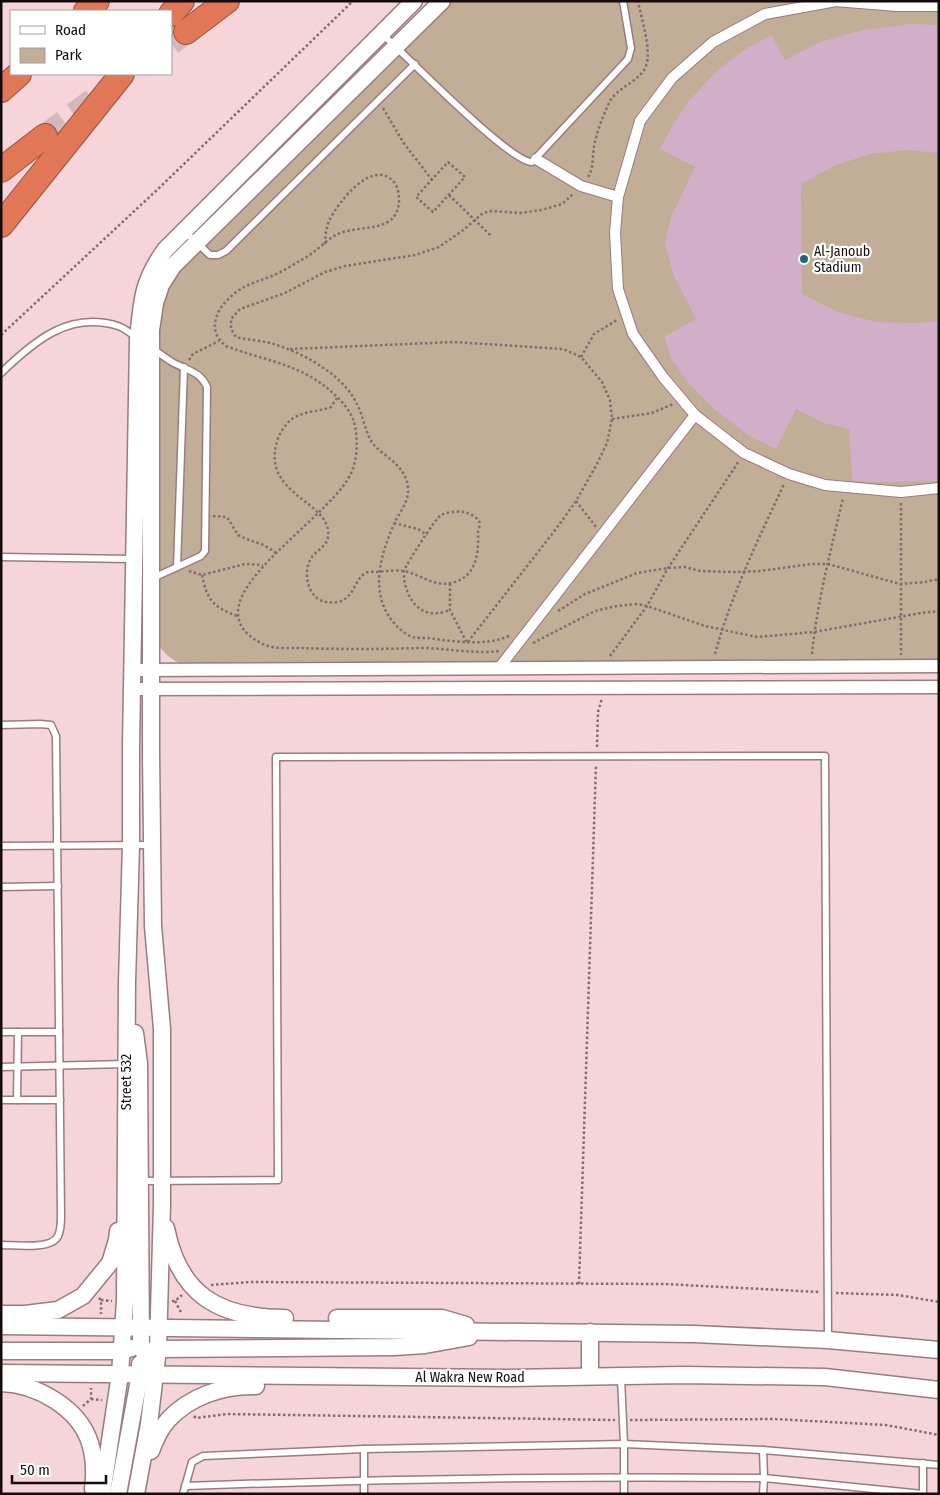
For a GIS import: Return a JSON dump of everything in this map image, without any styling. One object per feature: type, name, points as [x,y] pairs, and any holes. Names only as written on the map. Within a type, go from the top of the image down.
[{"type":"highway","points":[[87,10],[97,1]]},
{"type":"highway","points":[[179,23],[182,1]]},
{"type":"highway","points":[[179,23],[227,1]]},
{"type":"highway","points":[[1,90],[17,75]]},
{"type":"highway","points":[[1,225],[121,75]]},
{"type":"highway","points":[[1,170],[45,136]]},
{"type":"street","points":[[102,1494],[120,1374],[140,1350],[141,1326],[140,1181],[142,1063],[127,982],[132,845],[134,559],[145,343],[151,330],[155,303],[162,285],[190,237],[414,1]]},
{"type":"street","points":[[190,237],[442,1]]},
{"type":"street","points":[[939,4],[897,6],[836,1],[765,14],[713,42],[672,78],[640,121],[618,197],[615,233],[618,289],[633,334],[663,377],[695,415],[744,453],[789,474],[826,485],[846,487],[900,492],[939,488]]},
{"type":"street","points":[[536,159],[581,186],[618,197]]},
{"type":"street","name":"Street 532","points":[[136,1494],[150,1424],[148,1374],[140,1350],[123,1326],[142,1063],[162,1029],[153,926],[150,398],[145,343]]},
{"type":"street","points":[[499,668],[695,415]]},
{"type":"street","points":[[132,670],[939,666]]},
{"type":"street","points":[[132,689],[939,687]]},
{"type":"street","points":[[1,1314],[25,1314],[58,1310],[83,1296],[110,1263],[117,1240],[119,1210],[142,1063],[119,962],[128,931]]},
{"type":"street","name":"Street 532","points":[[140,1350],[158,1327],[162,1204],[162,1180],[142,1063]]},
{"type":"street","points":[[162,1204],[168,1237],[176,1263],[192,1286],[214,1305],[241,1314],[272,1318],[442,1318],[482,1330]]},
{"type":"street","points":[[1,1326],[507,1330],[694,1334],[828,1340],[939,1350]]},
{"type":"street","points":[[1,1351],[394,1348],[425,1346],[507,1330]]},
{"type":"street","points":[[590,1332],[590,1376]]},
{"type":"street","name":"Al Wakra New Road","points":[[1,1372],[272,1376],[570,1377],[684,1375],[825,1377],[939,1390]]},
{"type":"street","points":[[118,1494],[148,1374]]},
{"type":"street","points":[[141,1474],[157,1436],[167,1421],[186,1406],[218,1390],[244,1386],[519,1387],[570,1377]]},
{"type":"street","points":[[1,1383],[15,1384],[55,1400],[82,1426],[90,1442],[95,1468],[93,1494]]},
{"type":"lane","points":[[381,34],[501,144],[526,162],[532,162],[628,58],[631,48],[623,1]]},
{"type":"lane","points":[[190,237],[210,255],[218,255],[226,251],[415,64]]},
{"type":"lane","points":[[1,373],[44,336],[72,324],[94,322],[119,326],[173,362],[199,374],[204,380],[207,387],[206,551],[201,556],[152,579]]},
{"type":"lane","points":[[177,567],[184,367]]},
{"type":"lane","points":[[1,556],[134,559]]},
{"type":"lane","points":[[1,725],[51,725],[56,736],[61,1216],[60,1234],[56,1240],[48,1245],[1,1245]]},
{"type":"lane","points":[[140,1181],[278,1180],[276,757],[825,756],[828,1340]]},
{"type":"lane","points":[[1,846],[152,845]]},
{"type":"lane","points":[[1,887],[58,886]]},
{"type":"lane","points":[[1,1032],[59,1032]]},
{"type":"lane","points":[[17,1100],[18,1032]]},
{"type":"lane","points":[[1,1067],[60,1067],[142,1063]]},
{"type":"lane","points":[[1,1100],[60,1100]]},
{"type":"lane","points":[[620,1376],[624,1444],[624,1494]]},
{"type":"lane","points":[[923,1463],[923,1494],[764,1478],[624,1477],[364,1480],[184,1490],[192,1462],[202,1456],[364,1449],[624,1444],[763,1450],[923,1463],[939,1465]]},
{"type":"lane","points":[[364,1449],[364,1494]]},
{"type":"lane","points":[[763,1450],[763,1494]]},
{"type":"path","points":[[1,334],[157,190],[353,1]]},
{"type":"path","points":[[530,628],[499,640],[467,643],[412,636],[398,628],[386,614],[380,599],[379,571],[394,523],[406,501],[408,489],[405,476],[396,462],[374,445],[362,420],[357,404],[344,384],[317,364],[289,349],[268,342],[236,337],[231,328],[231,319],[240,309],[285,293],[325,272],[345,266],[415,256],[439,247],[483,213],[492,211],[521,212],[541,210],[562,204],[581,186],[591,172],[594,146],[609,102],[635,80],[646,67],[647,46],[638,1]]},
{"type":"path","points":[[378,101],[403,142],[432,180]]},
{"type":"path","points":[[448,162],[465,177],[433,212],[416,197],[432,180],[448,162]]},
{"type":"path","points":[[325,244],[326,230],[335,209],[355,185],[367,178],[377,176],[386,177],[394,182],[398,191],[399,202],[397,212],[390,220],[380,227],[355,229],[336,234],[325,244],[309,256],[275,276],[245,286],[226,300],[218,312],[214,324],[218,340],[226,346],[282,363],[305,373],[325,386],[343,402],[354,422],[357,452],[352,472],[341,489],[319,512],[263,565],[239,603],[237,616],[240,627],[250,636],[266,645],[288,648],[426,648],[481,653],[513,650],[538,642],[595,611],[637,604],[697,624],[757,637],[814,632],[939,611]]},
{"type":"path","points":[[448,195],[491,236]]},
{"type":"path","points":[[580,357],[594,334],[627,315]]},
{"type":"path","points":[[184,367],[193,354],[218,340]]},
{"type":"path","points":[[289,349],[454,342],[563,349],[580,357],[602,382],[610,400],[612,419],[607,442],[597,464],[576,501],[467,643]]},
{"type":"path","points":[[338,397],[331,407],[301,415],[291,420],[279,434],[276,447],[275,464],[284,483],[319,512],[328,525],[328,538],[322,548],[312,557],[306,571],[312,594],[321,600],[333,603],[346,600],[365,573],[379,571],[404,571],[437,583],[450,584],[468,575],[475,564],[478,553],[478,520],[466,512],[450,512],[442,515],[434,522],[404,571],[406,591],[411,601],[419,608],[437,614],[450,610]]},
{"type":"path","points":[[612,419],[652,413],[682,399]]},
{"type":"path","points":[[608,668],[609,658],[647,606],[668,568],[744,453]]},
{"type":"path","points":[[712,667],[722,630],[743,572],[789,474]]},
{"type":"path","points":[[810,667],[814,632],[846,487]]},
{"type":"path","points":[[900,492],[901,666]]},
{"type":"path","points":[[576,501],[602,535]]},
{"type":"path","points":[[207,516],[227,517],[238,535],[256,541],[276,553]]},
{"type":"path","points":[[394,523],[418,529],[427,535]]},
{"type":"path","points":[[177,567],[202,575],[245,564],[263,565]]},
{"type":"path","points":[[554,613],[585,594],[637,573],[668,568],[685,567],[700,571],[743,572],[811,564],[828,564],[900,584],[939,579]]},
{"type":"path","points":[[202,575],[206,592],[220,609],[237,616]]},
{"type":"path","points":[[450,584],[450,610],[467,643]]},
{"type":"path","points":[[579,1284],[596,756],[598,712],[606,688]]},
{"type":"path","points":[[159,1301],[175,1301],[192,1286],[250,1282],[664,1284],[898,1296],[939,1302]]},
{"type":"path","points":[[72,1416],[91,1399],[91,1374]]},
{"type":"path","points":[[186,1406],[196,1418],[226,1414],[623,1420],[774,1418],[886,1425],[939,1435]]},
{"type":"green space","points":[[451,1],[939,1],[939,663],[179,663],[168,656],[159,646],[158,342],[163,301],[167,290],[179,268]]},
{"type":"building","name":"Al-Janoub Stadium","points":[[910,24],[939,25],[939,153],[907,150],[870,154],[834,166],[801,184],[802,294],[838,312],[876,322],[916,323],[939,321],[939,481],[852,481],[849,429],[824,423],[796,409],[776,449],[749,436],[713,408],[687,381],[671,358],[664,337],[696,319],[673,274],[665,243],[671,217],[695,167],[660,149],[688,102],[719,69],[744,50],[771,35],[785,60],[820,42],[863,30]]},
{"type":"tunnel","points":[[172,42],[186,32]]},
{"type":"tunnel","points":[[45,136],[100,95]]},
{"type":"place","name":"Al-Janoub Stadium","points":[[804,259]]}]
